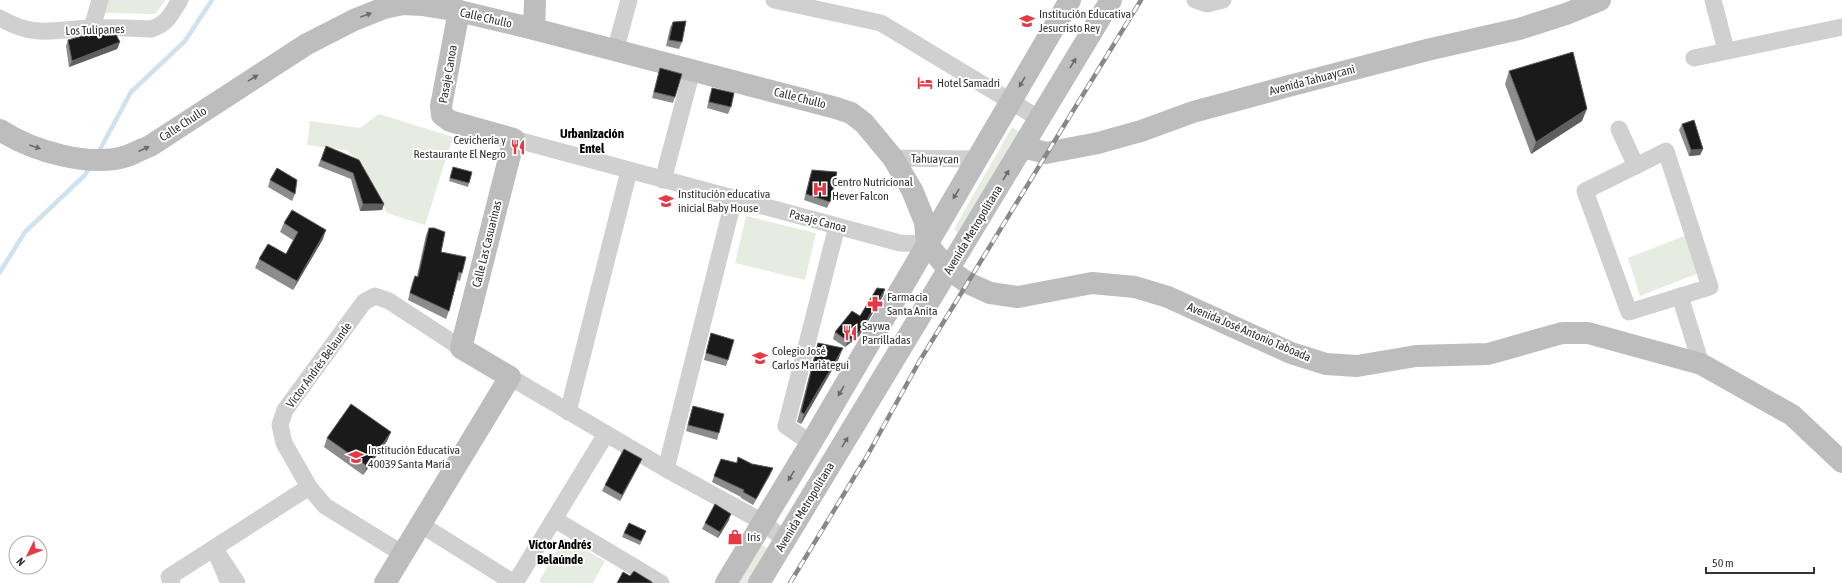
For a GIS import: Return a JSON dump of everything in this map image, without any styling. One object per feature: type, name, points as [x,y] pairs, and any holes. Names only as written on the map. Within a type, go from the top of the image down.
[{"type":"street","points":[[92,28],[100,0]]},
{"type":"street","name":"Los Tulipanes","points":[[0,18],[27,30],[42,32],[92,28],[151,29],[160,26],[167,20],[180,0]]},
{"type":"street","points":[[534,29],[536,0]]},
{"type":"street","points":[[615,51],[629,0]]},
{"type":"street","points":[[774,0],[881,23],[1040,119]]},
{"type":"street","points":[[726,583],[811,443],[1070,0]]},
{"type":"street","name":"Avenida Metropolitana","points":[[759,583],[1111,0]]},
{"type":"street","points":[[1195,0],[1207,4],[1223,0]]},
{"type":"street","name":"Avenida Tahuaycani","points":[[1023,147],[1046,153],[1098,143],[1141,131],[1193,112],[1269,91],[1427,50],[1519,29],[1566,14],[1600,0]]},
{"type":"street","points":[[1713,0],[1726,50]]},
{"type":"street","name":"Calle Chullo","points":[[0,130],[35,148],[56,155],[83,159],[107,159],[126,156],[150,146],[307,44],[354,20],[384,8],[403,4],[422,5],[459,11],[534,29],[851,113],[864,123],[893,158],[912,190],[925,222],[926,244]]},
{"type":"street","name":"Pasaje Canoa","points":[[459,11],[441,106],[442,115],[450,121],[629,171],[900,243],[926,244]]},
{"type":"street","points":[[1694,58],[1726,50],[1842,27]]},
{"type":"street","points":[[663,180],[692,71]]},
{"type":"street","points":[[1619,129],[1636,166]]},
{"type":"street","name":"Calle Las Casuarinas","points":[[461,348],[514,139]]},
{"type":"street","points":[[1666,151],[1710,287],[1680,296],[1629,312],[1585,191],[1666,151]]},
{"type":"street","name":"Tahuaycan","points":[[893,158],[976,159]]},
{"type":"street","points":[[568,412],[629,171]]},
{"type":"street","points":[[666,469],[734,198]]},
{"type":"street","points":[[811,443],[786,426],[837,226]]},
{"type":"street","name":"Avenida José Antonio Taboada","points":[[926,244],[949,270],[968,283],[990,293],[1018,297],[1092,283],[1135,288],[1168,297],[1291,353],[1326,364],[1357,366],[1416,356],[1488,354],[1562,333],[1588,333],[1701,364],[1792,414],[1842,462]]},
{"type":"street","name":"Víctor Andrés Belaunde","points":[[403,554],[325,506],[309,487],[284,443],[280,425],[285,410],[364,302],[375,296],[389,301],[461,348]]},
{"type":"street","points":[[1680,296],[1701,364]]},
{"type":"street","points":[[461,348],[666,469],[764,522],[786,540]]},
{"type":"street","points":[[385,583],[510,377]]},
{"type":"street","points":[[420,524],[514,583],[606,434]]},
{"type":"street","points":[[170,580],[214,548],[309,487]]},
{"type":"street","points":[[554,519],[661,583]]},
{"type":"street","points":[[214,548],[229,583]]},
{"type":"street","points":[[214,548],[237,583]]},
{"type":"shaded area","points":[[107,0],[166,0],[155,14],[105,13]]},
{"type":"shaded area","points":[[379,114],[453,137],[425,225],[387,213],[363,165],[346,150],[307,145],[310,121],[360,128]]},
{"type":"shaded area","points":[[1012,127],[1020,132],[963,237],[954,229]]},
{"type":"shaded area","points":[[746,216],[816,233],[805,280],[735,263]]},
{"type":"shaded area","points":[[1687,235],[1701,272],[1640,296],[1628,258]]},
{"type":"shaded area","points":[[564,538],[605,561],[593,583],[542,583],[539,581]]},
{"type":"shaded area","points":[[759,543],[771,550],[750,583],[735,583]]},
{"type":"building","points":[[686,21],[682,42],[669,40],[673,22]]},
{"type":"building","points":[[114,31],[120,42],[72,61],[68,40],[97,32]]},
{"type":"building","points":[[1573,52],[1587,109],[1536,142],[1509,71]]},
{"type":"building","points":[[660,68],[682,74],[675,97],[654,92]]},
{"type":"building","points":[[712,88],[734,93],[731,107],[709,102]]},
{"type":"building","points":[[1694,120],[1703,149],[1691,150],[1682,124]]},
{"type":"building","points":[[326,146],[359,160],[384,204],[363,204],[353,173],[321,160]]},
{"type":"building","points":[[453,167],[472,172],[469,183],[450,178]]},
{"type":"building","points":[[277,168],[297,180],[295,194],[270,180]]},
{"type":"building","name":"Centro Nutricional Hever Falcon","points":[[812,170],[837,172],[830,202],[806,194]]},
{"type":"building","points":[[292,210],[326,230],[297,281],[259,259],[268,244],[286,254],[298,232],[284,223]]},
{"type":"building","points":[[429,228],[434,228],[445,232],[441,252],[466,257],[462,273],[459,272],[449,311],[410,293],[415,276],[418,277]]},
{"type":"building","points":[[877,288],[885,289],[861,330],[848,341],[835,332],[852,311],[860,316]]},
{"type":"building","points":[[711,333],[734,340],[728,360],[706,353]]},
{"type":"building","points":[[818,343],[843,348],[804,414],[801,412]]},
{"type":"building","points":[[351,404],[391,432],[367,466],[327,438]]},
{"type":"building","points":[[693,406],[724,414],[719,433],[688,425]]},
{"type":"building","points":[[624,449],[642,459],[622,495],[605,485]]},
{"type":"building","points":[[738,457],[752,464],[773,468],[756,499],[743,492],[744,490],[714,476],[721,459],[737,463]]},
{"type":"building","points":[[715,504],[731,514],[720,532],[705,523]]},
{"type":"building","points":[[629,523],[646,531],[641,541],[624,533]]},
{"type":"building","points":[[634,571],[652,583],[617,583],[623,572],[630,576]]},
{"type":"waterway","points":[[98,153],[131,92],[185,41],[212,0]]},
{"type":"waterway","points":[[0,272],[25,232],[85,175],[90,166]]},
{"type":"railway","points":[[790,583],[867,456],[919,362],[1141,0]]},
{"type":"place","name":"Institución Educativa Jesucristo Rey","points":[[1027,21]]},
{"type":"place","name":"Hotel Samadri","points":[[925,83]]},
{"type":"place","name":"Cevichería y Restaurante El Negro","points":[[518,147]]},
{"type":"place","name":"Centro Nutricional Hever Falcon","points":[[820,189]]},
{"type":"place","name":"Institución educativa inicial Baby House","points":[[666,201]]},
{"type":"place","name":"Farmacia Santa Anita","points":[[875,304]]},
{"type":"place","name":"Saywa Parrilladas","points":[[850,333]]},
{"type":"place","name":"Colegio José Carlos Mariátegui","points":[[760,358]]},
{"type":"place","name":"Institución Educativa 40039 Santa Maria","points":[[356,457]]},
{"type":"place","name":"Iris","points":[[735,537]]},
{"type":"district","name":"Urbanización Entel","points":[[592,140]]},
{"type":"district","name":"Víctor Andrés Belaúnde","points":[[560,552]]}]
